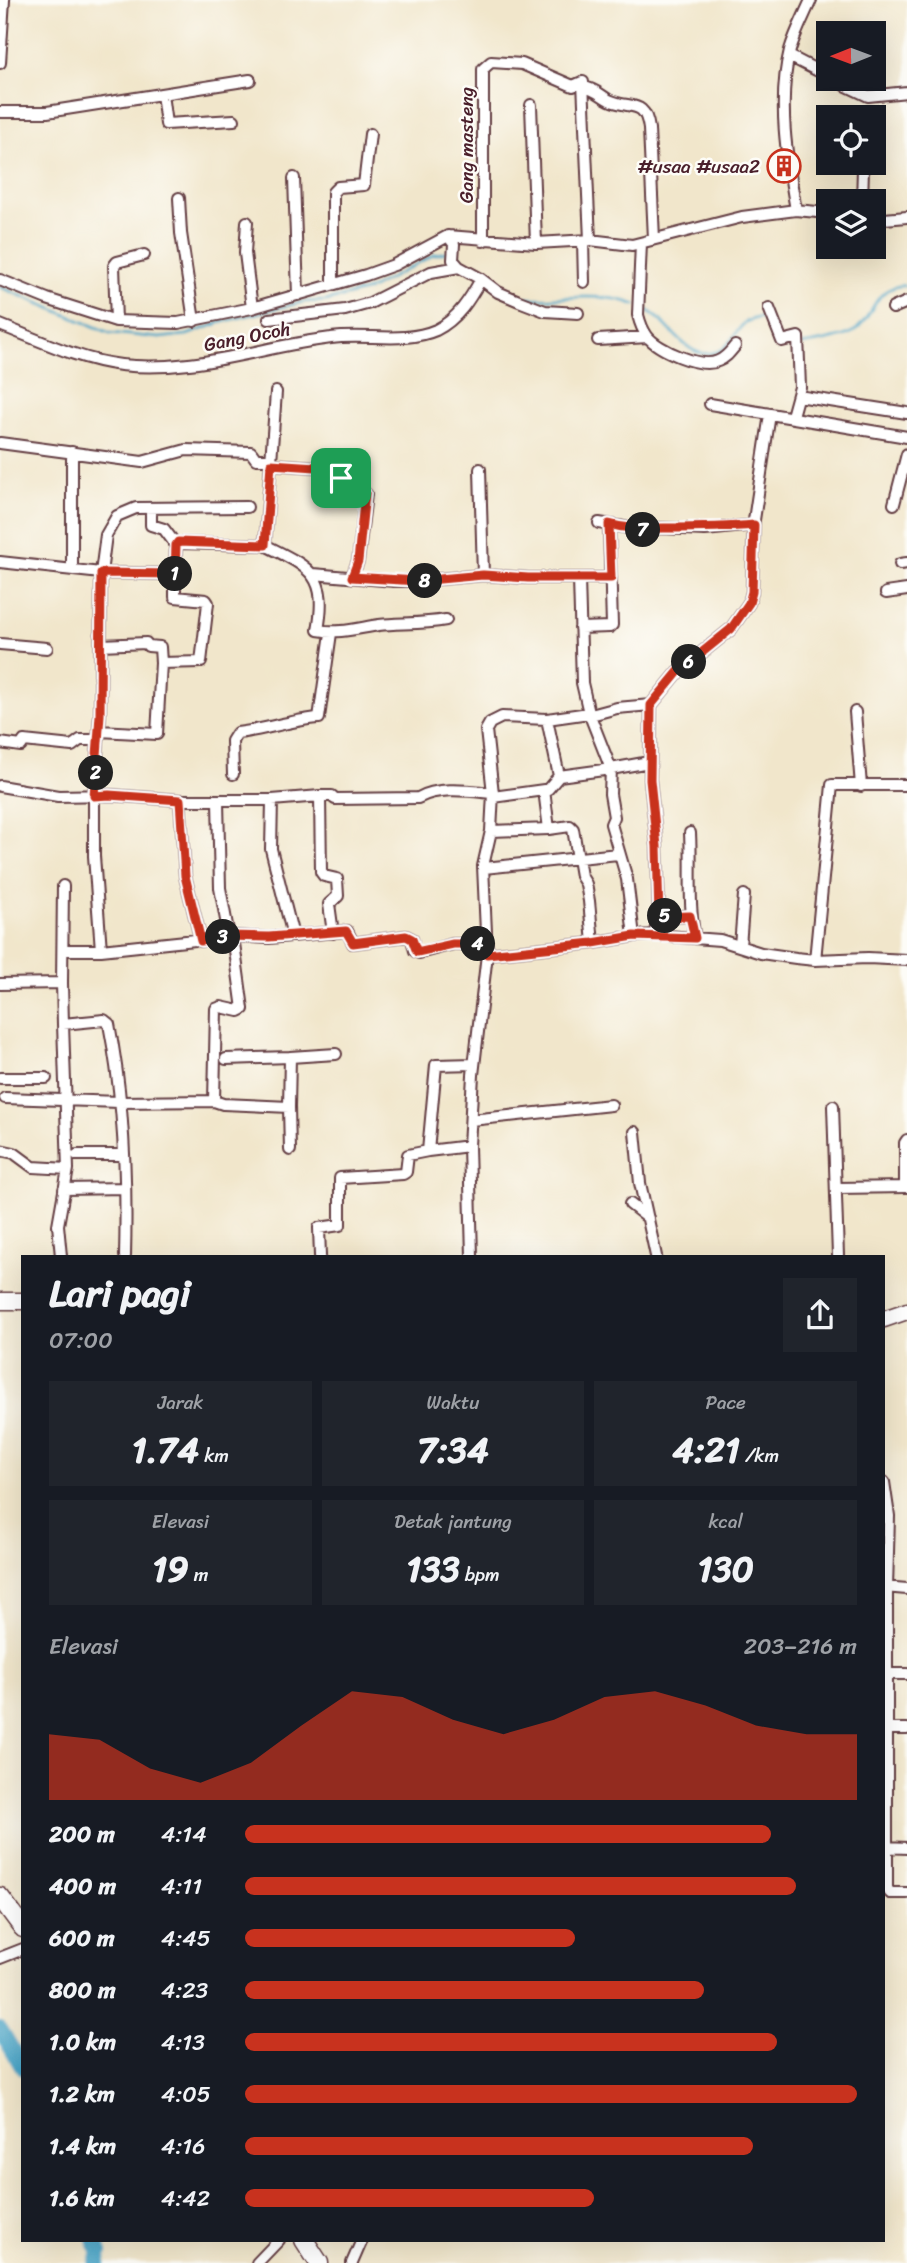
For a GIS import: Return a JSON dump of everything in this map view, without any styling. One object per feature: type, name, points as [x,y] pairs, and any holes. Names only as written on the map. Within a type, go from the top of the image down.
[{"type":"main road","points":[[0,1897],[21,1924]]},
{"type":"main road","points":[[305,2242],[319,2263]]},
{"type":"street","points":[[0,63],[4,0]]},
{"type":"street","points":[[796,210],[784,121],[789,56],[811,0]]},
{"type":"street","points":[[789,56],[816,70]]},
{"type":"street","name":"Gang masteng","points":[[484,241],[483,69],[491,62],[522,64],[573,86],[582,82]]},
{"type":"street","points":[[0,112],[47,112],[250,80]]},
{"type":"street","points":[[582,82],[584,87],[592,88],[606,99],[640,108],[647,116],[654,239]]},
{"type":"street","points":[[582,82],[586,240],[584,282]]},
{"type":"street","points":[[858,91],[869,96],[907,92]]},
{"type":"street","points":[[162,94],[166,124],[234,120]]},
{"type":"street","points":[[531,105],[536,243]]},
{"type":"street","points":[[333,284],[333,192],[338,187],[364,185],[370,134]]},
{"type":"street","points":[[294,178],[298,295]]},
{"type":"street","points":[[179,198],[181,233],[194,321]]},
{"type":"street","points":[[0,280],[47,299],[116,321],[194,321],[252,308],[394,265],[451,240],[536,243],[586,240],[620,245],[641,243],[742,217],[796,210],[816,212]]},
{"type":"street","points":[[886,219],[907,217]]},
{"type":"street","points":[[247,222],[245,253],[252,308]]},
{"type":"street","points":[[451,240],[456,264],[498,292],[545,311],[578,313]]},
{"type":"street","points":[[641,243],[638,315],[648,337],[657,345],[693,362],[717,362],[735,346]]},
{"type":"street","points":[[116,321],[114,266],[117,262],[144,255]]},
{"type":"street","points":[[269,319],[345,310],[370,303],[431,272],[456,264]]},
{"type":"street","name":"Gang Ocoh","points":[[0,325],[101,362],[142,367],[186,366],[332,338],[412,336],[428,333],[452,320],[468,302],[481,279]]},
{"type":"street","points":[[893,308],[907,302]]},
{"type":"street","points":[[769,308],[782,341],[797,337],[800,376],[792,416]]},
{"type":"street","points":[[598,340],[648,337]]},
{"type":"street","points":[[265,545],[275,393]]},
{"type":"street","points":[[798,396],[907,412]]},
{"type":"street","points":[[710,404],[907,437]]},
{"type":"street","points":[[653,935],[659,917],[657,846],[649,762],[651,705],[679,671],[731,629],[749,603],[752,592],[754,525],[770,414]]},
{"type":"street","points":[[0,443],[142,462],[186,450],[251,452],[256,459],[271,462],[331,468],[345,481],[365,493],[358,561],[352,577]]},
{"type":"street","points":[[72,452],[72,569]]},
{"type":"street","points":[[894,504],[907,453]]},
{"type":"street","points":[[480,469],[483,575]]},
{"type":"street","points":[[101,950],[94,880],[94,796],[101,645],[101,573],[106,535],[117,516],[136,508],[247,507]]},
{"type":"street","points":[[151,508],[152,526],[164,529],[176,545],[176,597],[207,601],[203,658],[200,663],[161,663]]},
{"type":"street","points":[[580,628],[612,625],[611,578],[604,524],[642,530],[705,530],[754,525]]},
{"type":"street","points":[[176,545],[178,542],[265,545],[293,558],[313,574],[323,599],[318,630],[331,633],[380,625],[446,620]]},
{"type":"street","points":[[0,562],[101,573],[175,574]]},
{"type":"street","points":[[313,574],[418,581],[483,575],[611,578]]},
{"type":"street","points":[[579,579],[582,683],[600,745],[611,769],[610,794],[614,817],[611,824],[627,878],[634,936]]},
{"type":"street","points":[[886,593],[907,590]]},
{"type":"street","points":[[233,774],[232,741],[237,733],[319,718],[331,633]]},
{"type":"street","points":[[0,743],[21,746],[24,741],[71,746],[98,735],[157,734],[161,663],[159,646],[148,646],[146,643],[101,645]]},
{"type":"street","points":[[0,644],[47,648]]},
{"type":"street","points":[[472,1255],[469,1146],[474,1064],[487,949],[484,868],[491,831],[493,795],[486,730],[490,723],[502,717],[547,719],[651,705]]},
{"type":"street","points":[[856,712],[861,786]]},
{"type":"street","points":[[547,719],[559,776]]},
{"type":"street","points":[[0,786],[58,796],[109,795],[180,800],[272,800],[331,795],[335,799],[418,798],[429,793],[463,790],[493,795],[544,790],[559,776],[649,762]]},
{"type":"street","points":[[815,960],[832,785],[907,785]]},
{"type":"street","points":[[544,790],[549,829]]},
{"type":"street","points":[[320,796],[321,872],[337,879],[337,898],[329,904],[333,933]]},
{"type":"street","points":[[180,800],[185,876],[201,941]]},
{"type":"street","points":[[272,800],[271,849],[293,936]]},
{"type":"street","points":[[214,1101],[216,1009],[243,1009],[220,888],[218,801]]},
{"type":"street","points":[[491,831],[573,828],[581,876],[586,884],[589,901],[593,943]]},
{"type":"street","points":[[690,833],[690,916],[695,938]]},
{"type":"street","points":[[484,868],[618,854]]},
{"type":"street","points":[[61,1255],[58,1226],[68,1169],[64,1100],[63,886]]},
{"type":"street","points":[[740,946],[744,895]]},
{"type":"street","points":[[659,917],[690,916]]},
{"type":"street","points":[[63,950],[101,950],[231,936],[293,936],[348,932],[353,943],[406,936],[412,939],[415,951],[419,953],[453,944],[487,949],[593,943],[653,935],[695,938],[740,946],[761,953],[815,960],[907,960]]},
{"type":"street","points":[[0,984],[62,983]]},
{"type":"street","points":[[64,1024],[108,1021],[120,1102],[125,1188],[125,1255]]},
{"type":"street","points":[[226,1059],[336,1054]]},
{"type":"street","points":[[290,1057],[290,1150]]},
{"type":"street","points":[[428,1151],[436,1065],[474,1064]]},
{"type":"street","points":[[0,1079],[46,1078]]},
{"type":"street","points":[[5,1098],[120,1102],[214,1101],[223,1104],[289,1107]]},
{"type":"street","points":[[471,1120],[611,1105]]},
{"type":"street","points":[[833,1106],[838,1255]]},
{"type":"street","points":[[635,1132],[640,1183],[656,1255]]},
{"type":"street","points":[[836,1188],[906,1187],[907,1140]]},
{"type":"street","points":[[320,1255],[318,1228],[340,1225],[340,1178],[403,1174],[408,1155],[469,1146]]},
{"type":"street","points":[[0,1150],[14,1153],[33,1167],[68,1169]]},
{"type":"street","points":[[77,1155],[123,1155]]},
{"type":"street","points":[[64,1189],[125,1188]]},
{"type":"street","points":[[630,1204],[648,1218]]},
{"type":"street","points":[[0,1301],[21,1301]]},
{"type":"street","points":[[885,1320],[907,1311]]},
{"type":"street","points":[[885,1489],[889,1516],[885,1587],[887,1890],[890,1893],[907,1893]]},
{"type":"street","points":[[885,1587],[907,1589]]},
{"type":"street","points":[[887,1674],[907,1674]]},
{"type":"street","points":[[887,1729],[907,1729]]},
{"type":"street","points":[[886,1847],[907,1848]]},
{"type":"street","points":[[0,1958],[21,1950]]},
{"type":"street","points":[[257,2263],[277,2242]]},
{"type":"street","points":[[352,2263],[361,2242]]},
{"type":"waterway","points":[[0,287],[110,333],[159,338],[187,335],[222,322],[303,302],[326,301],[369,290],[433,255],[450,251]]},
{"type":"waterway","points":[[457,253],[467,266]]},
{"type":"waterway","points":[[802,345],[852,333],[863,323],[881,295],[887,290],[907,285]]},
{"type":"waterway","points":[[525,298],[595,297],[636,305]]},
{"type":"waterway","points":[[642,308],[697,352],[707,354],[719,351],[746,322],[762,317],[767,322],[776,345],[795,346]]},
{"type":"waterway","points":[[0,2029],[21,2065]]},
{"type":"waterway","points":[[95,2242],[100,2253],[97,2263]]},
{"type":"place","name":"#usaa #usaa2","points":[[784,166]]},
{"type":"route","points":[[271,464],[331,468],[341,478],[366,495],[358,561],[352,577],[394,581],[483,575],[611,578],[609,524],[629,530],[705,530],[754,525],[752,592],[749,603],[731,629],[679,671],[651,705],[649,719],[659,917],[690,916],[695,938],[634,936],[487,954],[486,944],[453,944],[419,953],[415,951],[412,939],[406,936],[353,943],[346,931],[293,936],[229,936],[201,941],[185,876],[180,800],[94,796],[100,715],[101,573],[175,574],[178,542],[265,545],[271,464]]}]
